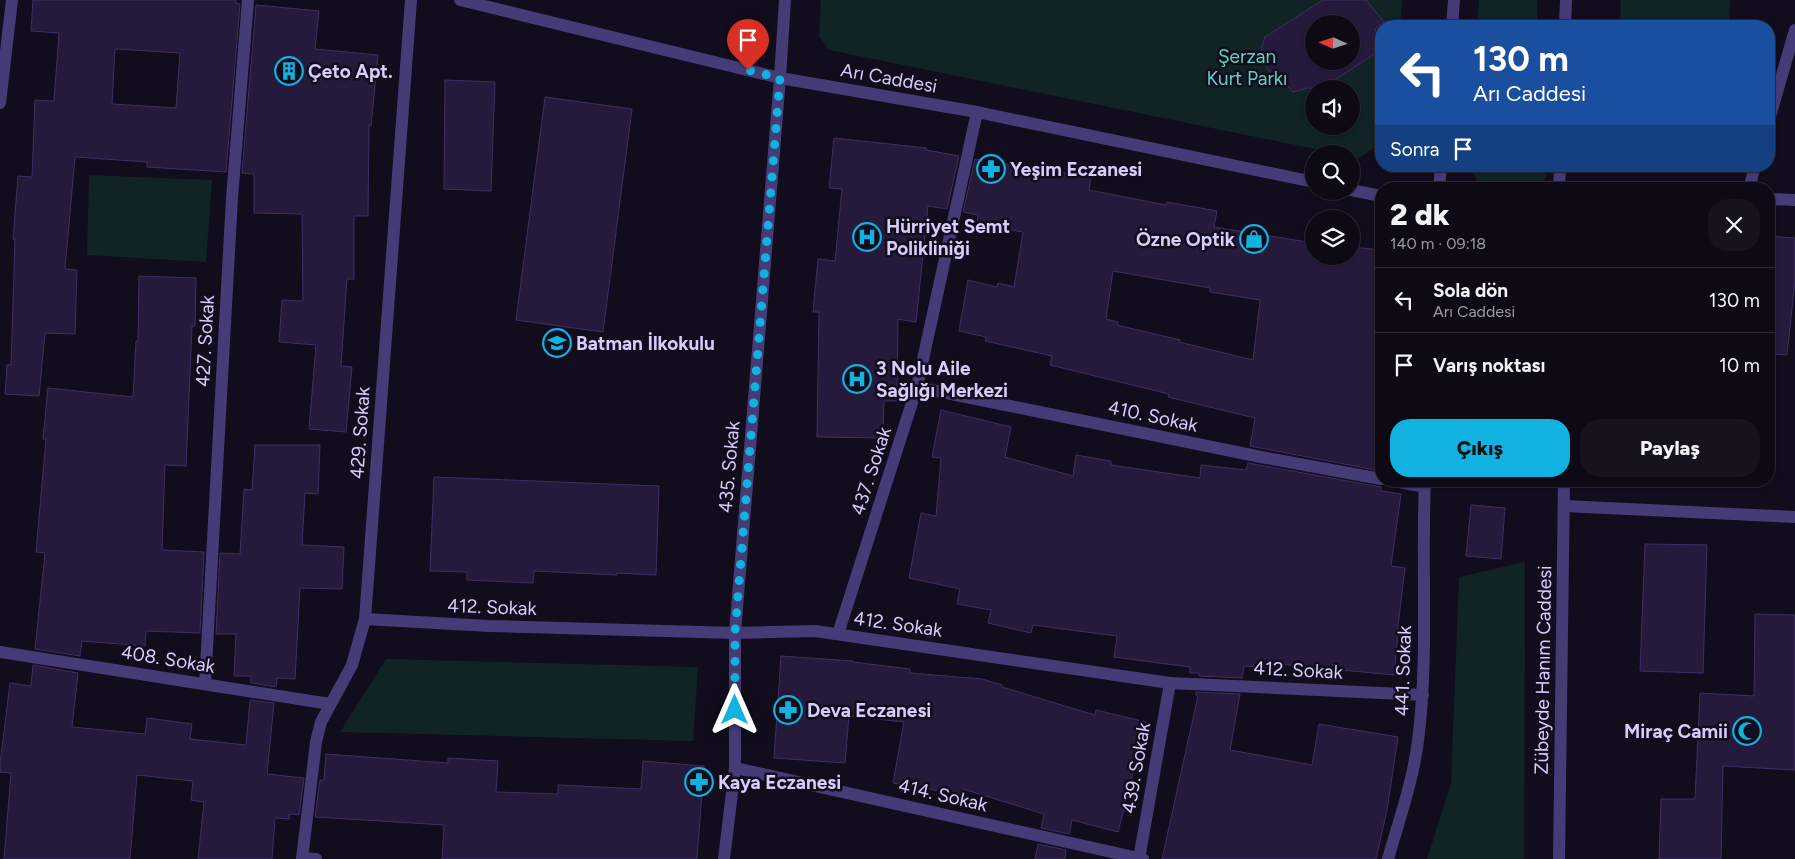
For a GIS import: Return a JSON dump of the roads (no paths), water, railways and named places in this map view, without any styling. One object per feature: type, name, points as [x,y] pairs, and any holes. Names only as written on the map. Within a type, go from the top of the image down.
[{"type":"street","points":[[0,103],[12,0]]},
{"type":"street","name":"427. Sokak","points":[[205,684],[232,198],[248,0]]},
{"type":"street","name":"429. Sokak","points":[[302,858],[316,742],[321,722],[352,665],[365,620],[411,0]]},
{"type":"street","name":"Arı Caddesi","points":[[460,0],[780,78],[977,112],[1305,180]]},
{"type":"street","name":"435. Sokak","points":[[724,859],[735,768],[735,633],[785,0]]},
{"type":"street","points":[[1452,20],[1454,0]]},
{"type":"street","points":[[1565,20],[1566,0]]},
{"type":"street","points":[[1775,99],[1795,30]]},
{"type":"street","name":"437. Sokak","points":[[838,634],[917,387],[977,112]]},
{"type":"street","points":[[1360,192],[1375,195]]},
{"type":"street","points":[[1775,199],[1795,200]]},
{"type":"street","name":"410. Sokak","points":[[917,387],[1251,455],[1375,478]]},
{"type":"street","name":"441. Sokak","points":[[1388,859],[1410,784],[1418,742],[1423,695],[1425,487]]},
{"type":"street","name":"Zübeyde Hanım Caddesi","points":[[1559,859],[1564,487]]},
{"type":"street","points":[[1564,506],[1795,517]]},
{"type":"street","name":"412. Sokak","points":[[365,620],[489,626],[735,633],[815,631],[1170,683],[1423,695]]},
{"type":"street","name":"408. Sokak","points":[[0,652],[330,704]]},
{"type":"street","name":"439. Sokak","points":[[1140,859],[1170,683]]},
{"type":"street","name":"414. Sokak","points":[[735,768],[1140,859]]},
{"type":"street","points":[[302,858],[316,859]]},
{"type":"place","name":"Çeto Apt.","points":[[289,71]]},
{"type":"place","name":"Yeşim Eczanesi","points":[[991,169]]},
{"type":"place","name":"Hürriyet Semt Polikliniği","points":[[867,237]]},
{"type":"place","name":"Özne Optik","points":[[1254,239]]},
{"type":"place","name":"Batman İlkokulu","points":[[557,343]]},
{"type":"place","name":"3 Nolu Aile Sağlığı Merkezi","points":[[857,379]]},
{"type":"place","name":"Deva Eczanesi","points":[[788,710]]},
{"type":"place","name":"Miraç Camii","points":[[1747,731]]},
{"type":"place","name":"Kaya Eczanesi","points":[[699,782]]},
{"type":"park label","name":"Şerzan Kurt Parkı","points":[[1247,67]]}]
